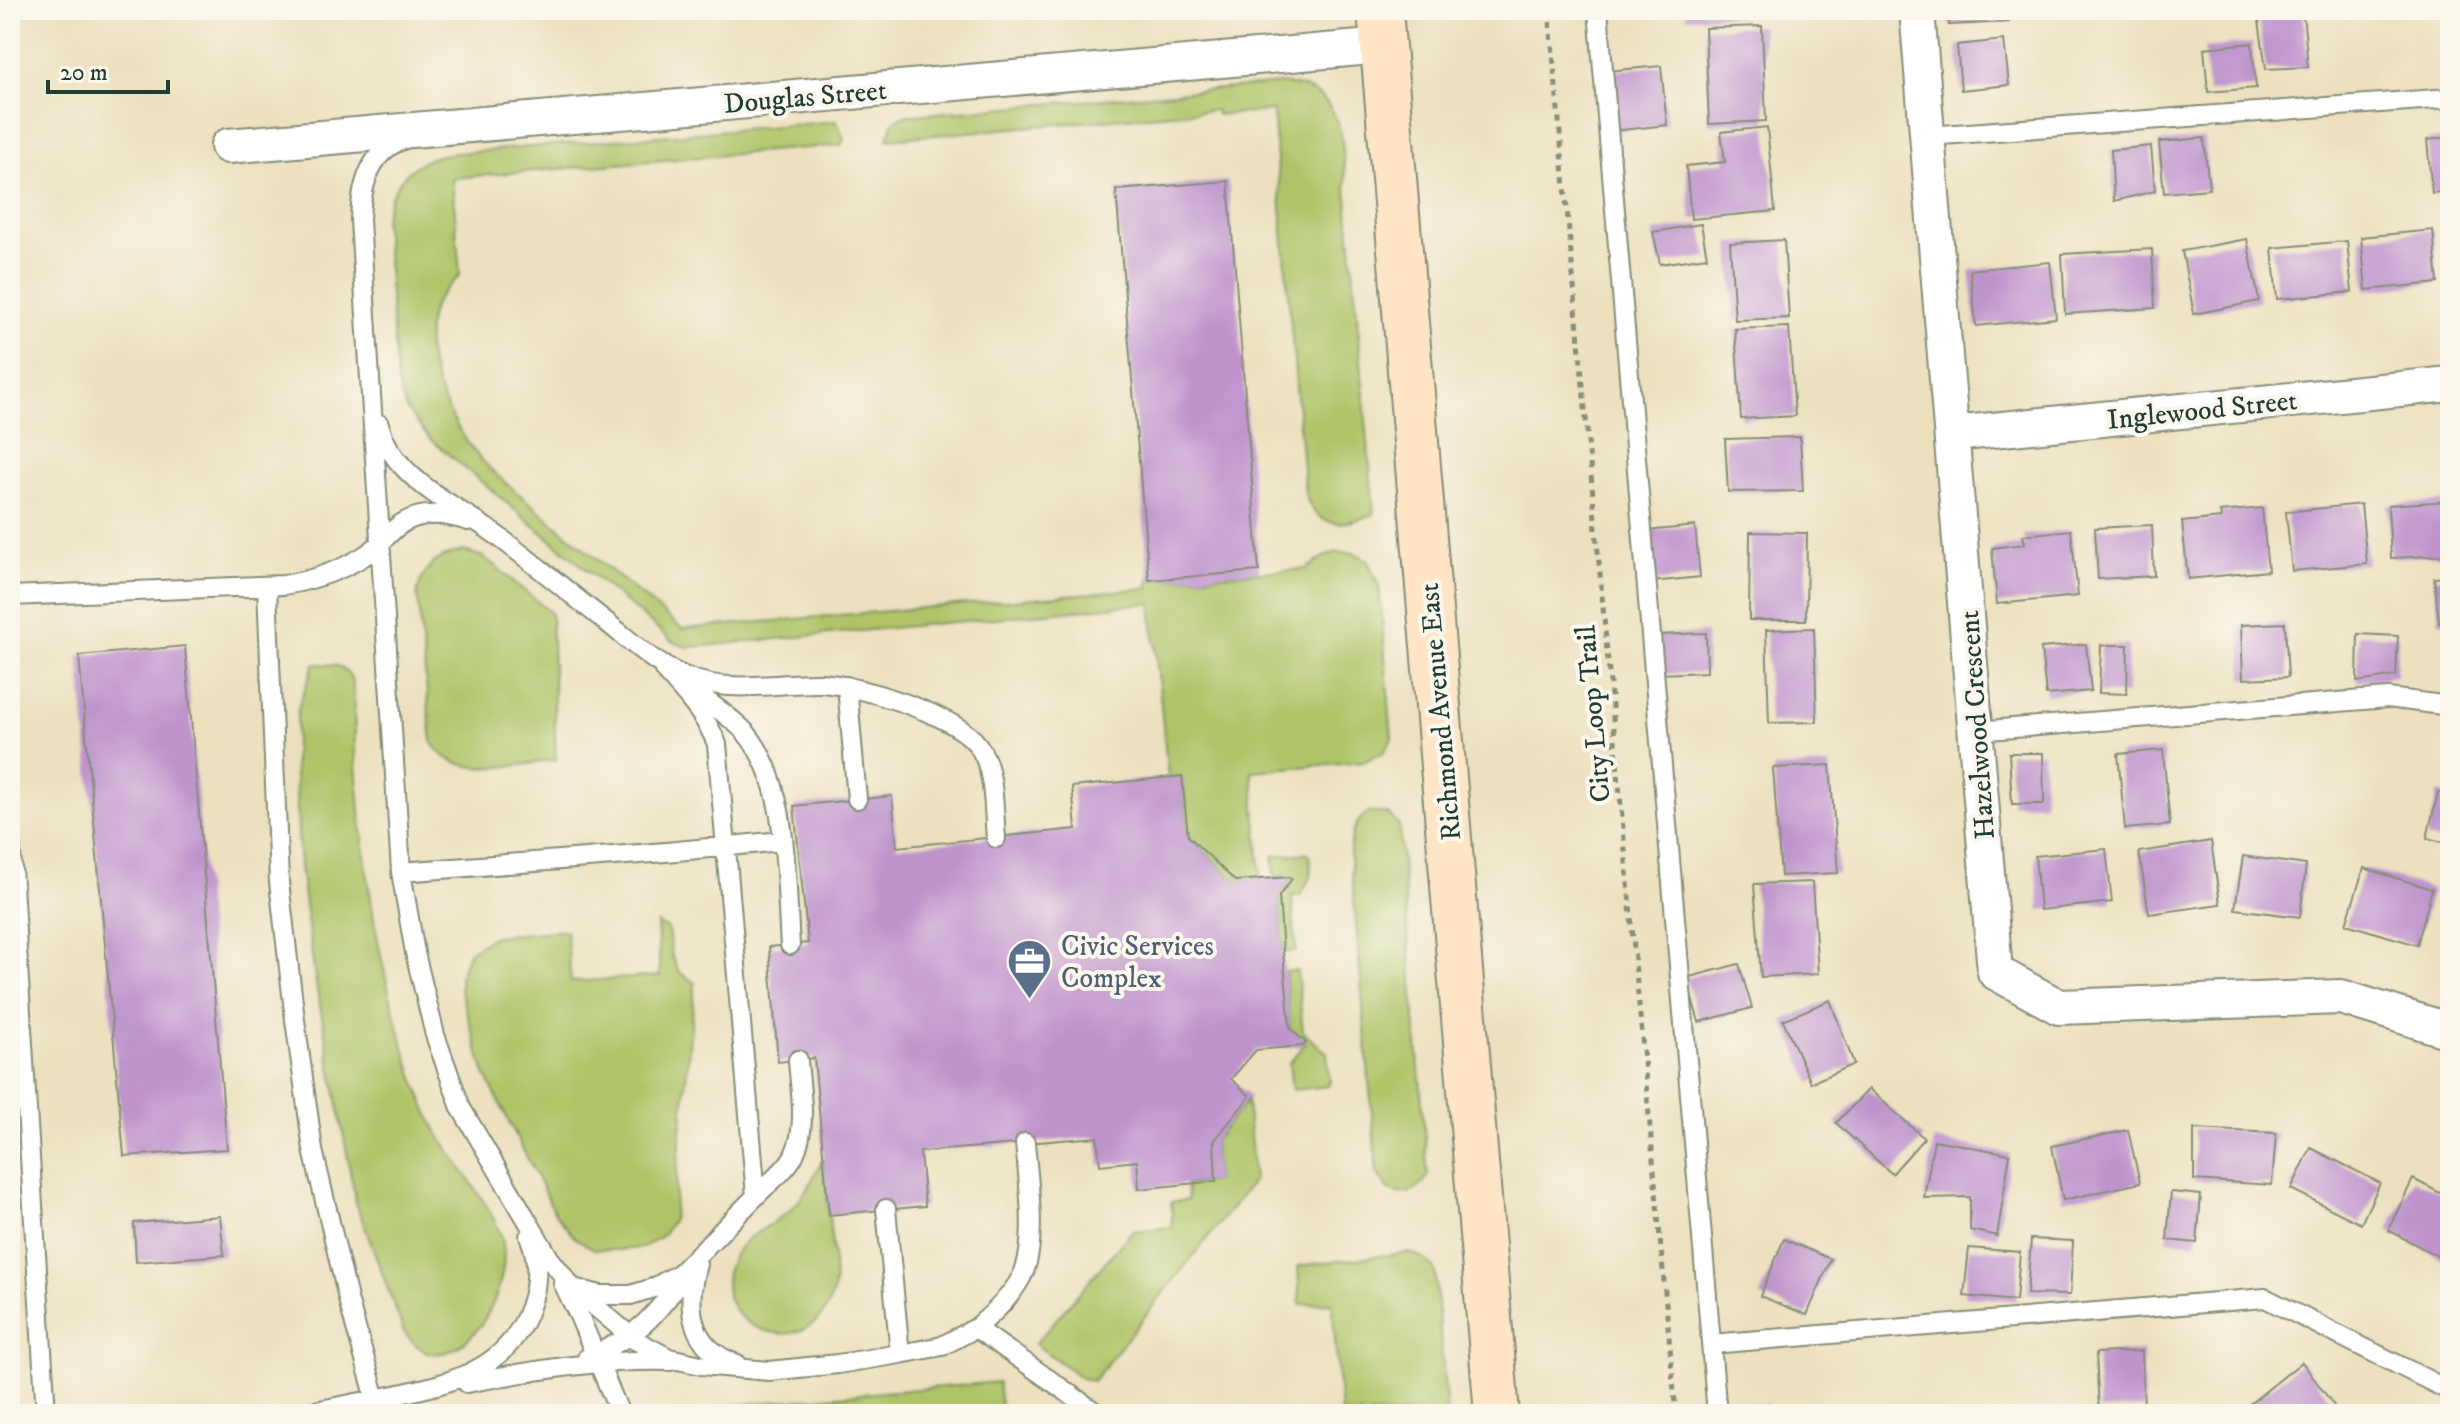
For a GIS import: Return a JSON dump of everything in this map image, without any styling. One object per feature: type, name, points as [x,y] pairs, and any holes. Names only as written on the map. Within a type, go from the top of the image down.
[{"type":"main road","name":"Richmond Avenue East","points":[[1382,28],[1497,1414]]},
{"type":"street","name":"Hazelwood Crescent","points":[[1917,10],[1995,972],[2059,1007],[2341,997],[2450,1031]]},
{"type":"street","name":"Douglas Street","points":[[228,146],[436,128],[1382,28]]},
{"type":"street","name":"Inglewood Street","points":[[1953,434],[2450,384]]},
{"type":"lane","points":[[1598,10],[1717,1414]]},
{"type":"lane","points":[[1928,136],[2450,98]]},
{"type":"lane","points":[[436,128],[390,144],[372,163],[361,194],[360,220],[401,872],[415,953],[435,1035],[461,1108],[550,1259],[598,1358],[620,1414]]},
{"type":"lane","points":[[373,402],[380,430],[392,454],[408,472],[499,537],[747,733],[776,793],[790,945]]},
{"type":"lane","points":[[10,596],[267,587],[313,580],[359,558],[400,524],[434,513],[460,518],[499,537]]},
{"type":"lane","points":[[267,587],[279,882],[295,1020],[313,1150],[349,1303],[376,1399]]},
{"type":"lane","points":[[657,662],[711,685],[741,687],[821,683],[847,686],[911,705],[956,726],[977,744],[989,769],[996,838]]},
{"type":"lane","points":[[657,662],[697,706],[717,744],[756,1196]]},
{"type":"lane","points":[[847,686],[857,799]]},
{"type":"lane","points":[[1976,731],[2388,698],[2450,706]]},
{"type":"lane","points":[[10,836],[46,1414]]},
{"type":"lane","points":[[401,872],[782,841]]},
{"type":"lane","points":[[572,1287],[600,1295],[631,1295],[653,1288],[680,1273],[794,1157],[801,1123],[798,1060]]},
{"type":"lane","points":[[550,1259],[572,1287],[630,1336],[669,1358],[769,1371],[838,1364],[942,1346],[976,1328],[1004,1303],[1024,1274],[1030,1235],[1025,1143]]},
{"type":"lane","points":[[342,1406],[444,1384],[479,1371],[516,1337],[532,1304],[537,1268],[534,1248],[512,1197]]},
{"type":"lane","points":[[886,1209],[900,1354]]},
{"type":"lane","points":[[598,1358],[630,1336],[667,1301],[707,1244]]},
{"type":"lane","points":[[707,1244],[692,1281],[691,1300],[698,1336],[707,1348],[722,1359],[769,1371]]},
{"type":"lane","points":[[1711,1344],[2265,1298],[2450,1391]]},
{"type":"lane","points":[[976,1328],[1098,1414]]},
{"type":"lane","points":[[299,1414],[598,1358],[684,1361]]},
{"type":"path","name":"City Loop Trail","points":[[1549,10],[1676,1414]]},
{"type":"green space","points":[[1280,84],[1305,88],[1323,99],[1335,116],[1342,139],[1374,514],[1342,523],[1324,520],[1316,514],[1305,493],[1273,111],[1217,115],[1216,110],[888,139],[893,123],[902,116]]},
{"type":"green space","points":[[837,121],[844,139],[841,145],[452,178],[460,275],[435,303],[428,325],[428,344],[436,382],[453,420],[481,460],[500,478],[682,629],[1149,588],[1149,580],[1306,569],[1323,557],[1338,552],[1355,553],[1367,560],[1379,583],[1392,739],[1383,753],[1365,761],[1252,771],[1261,879],[1235,881],[1188,836],[1182,777],[1168,777],[1151,603],[686,647],[672,641],[429,438],[406,409],[397,381],[384,220],[392,195],[413,168],[447,154]]},
{"type":"green space","points":[[464,551],[484,557],[551,613],[556,760],[506,767],[472,767],[456,763],[432,743],[417,592],[433,563],[447,555]]},
{"type":"green space","points":[[314,664],[330,664],[344,669],[353,684],[359,802],[372,905],[385,976],[409,1063],[433,1124],[483,1200],[503,1244],[500,1282],[486,1318],[463,1343],[442,1353],[423,1350],[404,1332],[356,1203],[316,984],[300,868],[294,756],[298,708]]},
{"type":"green space","points":[[1369,812],[1388,814],[1399,825],[1428,1176],[1415,1190],[1405,1193],[1387,1189],[1377,1173],[1350,850],[1355,828]]},
{"type":"green space","points":[[1307,853],[1310,856],[1311,877],[1300,895],[1292,896],[1296,951],[1283,952],[1279,896],[1292,879],[1275,877],[1273,856]]},
{"type":"green space","points":[[657,923],[668,929],[672,957],[679,972],[695,983],[673,1219],[663,1235],[642,1248],[594,1249],[575,1238],[556,1215],[485,1074],[460,990],[460,976],[471,950],[494,936],[566,930],[571,982],[660,976]]},
{"type":"green space","points":[[1297,971],[1303,1032],[1327,1053],[1330,1082],[1328,1086],[1292,1090],[1289,1063],[1306,1043],[1290,1028],[1285,972]]},
{"type":"green space","points":[[1247,1100],[1254,1180],[1093,1381],[1082,1378],[1035,1344],[1132,1231],[1172,1227],[1171,1202],[1188,1200],[1186,1185],[1216,1181],[1214,1141]]},
{"type":"green space","points":[[823,1160],[834,1287],[824,1313],[807,1328],[786,1333],[765,1331],[746,1321],[732,1305],[726,1285],[731,1261],[743,1244],[799,1201]]},
{"type":"green space","points":[[1404,1253],[1422,1258],[1435,1272],[1447,1414],[1341,1414],[1332,1303],[1300,1304],[1298,1266]]},
{"type":"green space","points":[[998,1382],[1001,1409],[952,1414],[727,1414],[729,1406],[733,1405]]},
{"type":"building","points":[[1686,10],[1746,10],[1746,15],[1686,18]]},
{"type":"building","points":[[1948,10],[2008,10],[2009,22],[1949,25]]},
{"type":"building","points":[[2303,13],[2308,67],[2266,69],[2259,21]]},
{"type":"building","points":[[1762,26],[1766,121],[1709,124],[1705,28]]},
{"type":"building","points":[[2004,40],[2009,85],[1961,90],[1957,45]]},
{"type":"building","points":[[2252,43],[2256,88],[2208,92],[2204,48]]},
{"type":"building","points":[[1661,66],[1667,125],[1613,131],[1607,71]]},
{"type":"building","points":[[1767,127],[1775,211],[1691,219],[1686,166],[1725,162],[1721,132]]},
{"type":"building","points":[[2450,137],[2450,191],[2432,193],[2427,140]]},
{"type":"building","points":[[2204,138],[2209,189],[2164,193],[2159,142]]},
{"type":"building","points":[[2151,146],[2155,191],[2114,201],[2111,150]]},
{"type":"building","points":[[1228,181],[1259,571],[1149,580],[1116,190]]},
{"type":"building","points":[[1701,224],[1707,257],[1660,264],[1653,232]]},
{"type":"building","points":[[2433,230],[2438,283],[2366,290],[2361,237]]},
{"type":"building","points":[[2247,239],[2259,301],[2194,314],[2182,251]]},
{"type":"building","points":[[1784,240],[1789,318],[1735,320],[1730,243]]},
{"type":"building","points":[[2347,241],[2352,292],[2277,299],[2272,248]]},
{"type":"building","points":[[2152,249],[2155,308],[2065,314],[2062,254]]},
{"type":"building","points":[[2050,262],[2056,318],[1976,326],[1970,270]]},
{"type":"building","points":[[1789,327],[1795,416],[1741,419],[1735,329]]},
{"type":"building","points":[[1800,437],[1803,491],[1728,492],[1725,439]]},
{"type":"building","points":[[2450,501],[2450,555],[2391,558],[2388,505]]},
{"type":"building","points":[[2361,504],[2367,564],[2292,571],[2286,512]]},
{"type":"building","points":[[2262,508],[2268,571],[2188,579],[2182,522],[2221,518],[2220,512]]},
{"type":"building","points":[[2152,525],[2154,576],[2098,579],[2095,528]]},
{"type":"building","points":[[1695,526],[1700,577],[1652,582],[1647,531]]},
{"type":"building","points":[[2071,530],[2078,596],[1997,604],[1992,548],[2025,544],[2023,535]]},
{"type":"building","points":[[1750,532],[1807,533],[1806,620],[1749,620]]},
{"type":"building","points":[[2450,577],[2450,622],[2439,623],[2434,578]]},
{"type":"building","points":[[2285,623],[2288,677],[2243,679],[2241,625]]},
{"type":"building","points":[[1814,628],[1817,722],[1769,723],[1766,630]]},
{"type":"building","points":[[1706,633],[1707,672],[1659,674],[1658,635]]},
{"type":"building","points":[[2358,634],[2398,636],[2396,676],[2357,682]]},
{"type":"building","points":[[2086,644],[2091,691],[2046,695],[2041,648]]},
{"type":"building","points":[[2101,645],[2128,645],[2127,694],[2099,693]]},
{"type":"building","points":[[185,646],[227,1149],[124,1156],[79,656]]},
{"type":"building","points":[[2163,750],[2170,825],[2125,829],[2118,754]]},
{"type":"building","points":[[2009,753],[2043,753],[2044,804],[2012,804]]},
{"type":"building","points":[[1830,765],[1838,873],[1781,876],[1773,768]]},
{"type":"building","name":"Civic Services Complex","points":[[1182,776],[1188,836],[1235,881],[1292,879],[1279,896],[1283,952],[1290,1028],[1306,1043],[1303,1046],[1256,1050],[1231,1079],[1250,1096],[1214,1141],[1216,1181],[1139,1189],[1137,1161],[1100,1165],[1097,1137],[920,1152],[925,1206],[829,1215],[814,1058],[778,1062],[769,947],[808,943],[794,806],[892,796],[897,847],[1076,829],[1072,787]]},
{"type":"building","points":[[2438,792],[2450,795],[2450,844],[2427,838]]},
{"type":"building","points":[[2211,841],[2220,904],[2149,914],[2139,852]]},
{"type":"building","points":[[2106,849],[2112,902],[2040,910],[2035,856]]},
{"type":"building","points":[[2243,856],[2306,865],[2300,917],[2235,909]]},
{"type":"building","points":[[2364,868],[2432,889],[2417,945],[2346,924]]},
{"type":"building","points":[[1812,882],[1818,974],[1761,977],[1754,884]]},
{"type":"building","points":[[1739,964],[1752,1008],[1699,1022],[1686,978]]},
{"type":"building","points":[[1830,1000],[1854,1064],[1811,1083],[1783,1020]]},
{"type":"building","points":[[1869,1089],[1924,1138],[1892,1174],[1836,1123]]},
{"type":"building","points":[[2194,1129],[2276,1133],[2272,1185],[2194,1180]]},
{"type":"building","points":[[2128,1130],[2140,1183],[2063,1200],[2052,1146]]},
{"type":"building","points":[[1934,1140],[2010,1154],[1997,1236],[1970,1230],[1970,1197],[1924,1198]]},
{"type":"building","points":[[2311,1148],[2380,1183],[2361,1224],[2291,1189]]},
{"type":"building","points":[[2413,1179],[2450,1198],[2450,1252],[2445,1260],[2388,1230]]},
{"type":"building","points":[[2171,1192],[2201,1195],[2197,1243],[2167,1240]]},
{"type":"building","points":[[220,1216],[224,1255],[136,1262],[134,1223]]},
{"type":"building","points":[[1784,1239],[1831,1259],[1807,1315],[1760,1296]]},
{"type":"building","points":[[2031,1239],[2073,1241],[2070,1295],[2027,1294]]},
{"type":"building","points":[[1969,1248],[2020,1252],[2016,1301],[1964,1296]]},
{"type":"building","points":[[2142,1351],[2144,1408],[2099,1410],[2096,1353]]},
{"type":"building","points":[[2302,1362],[2337,1410],[2331,1414],[2252,1414],[2246,1407]]},
{"type":"building","points":[[1768,1404],[1768,1414],[1737,1414],[1737,1405]]},
{"type":"place","name":"Civic Services Complex","points":[[1030,1000]]}]
